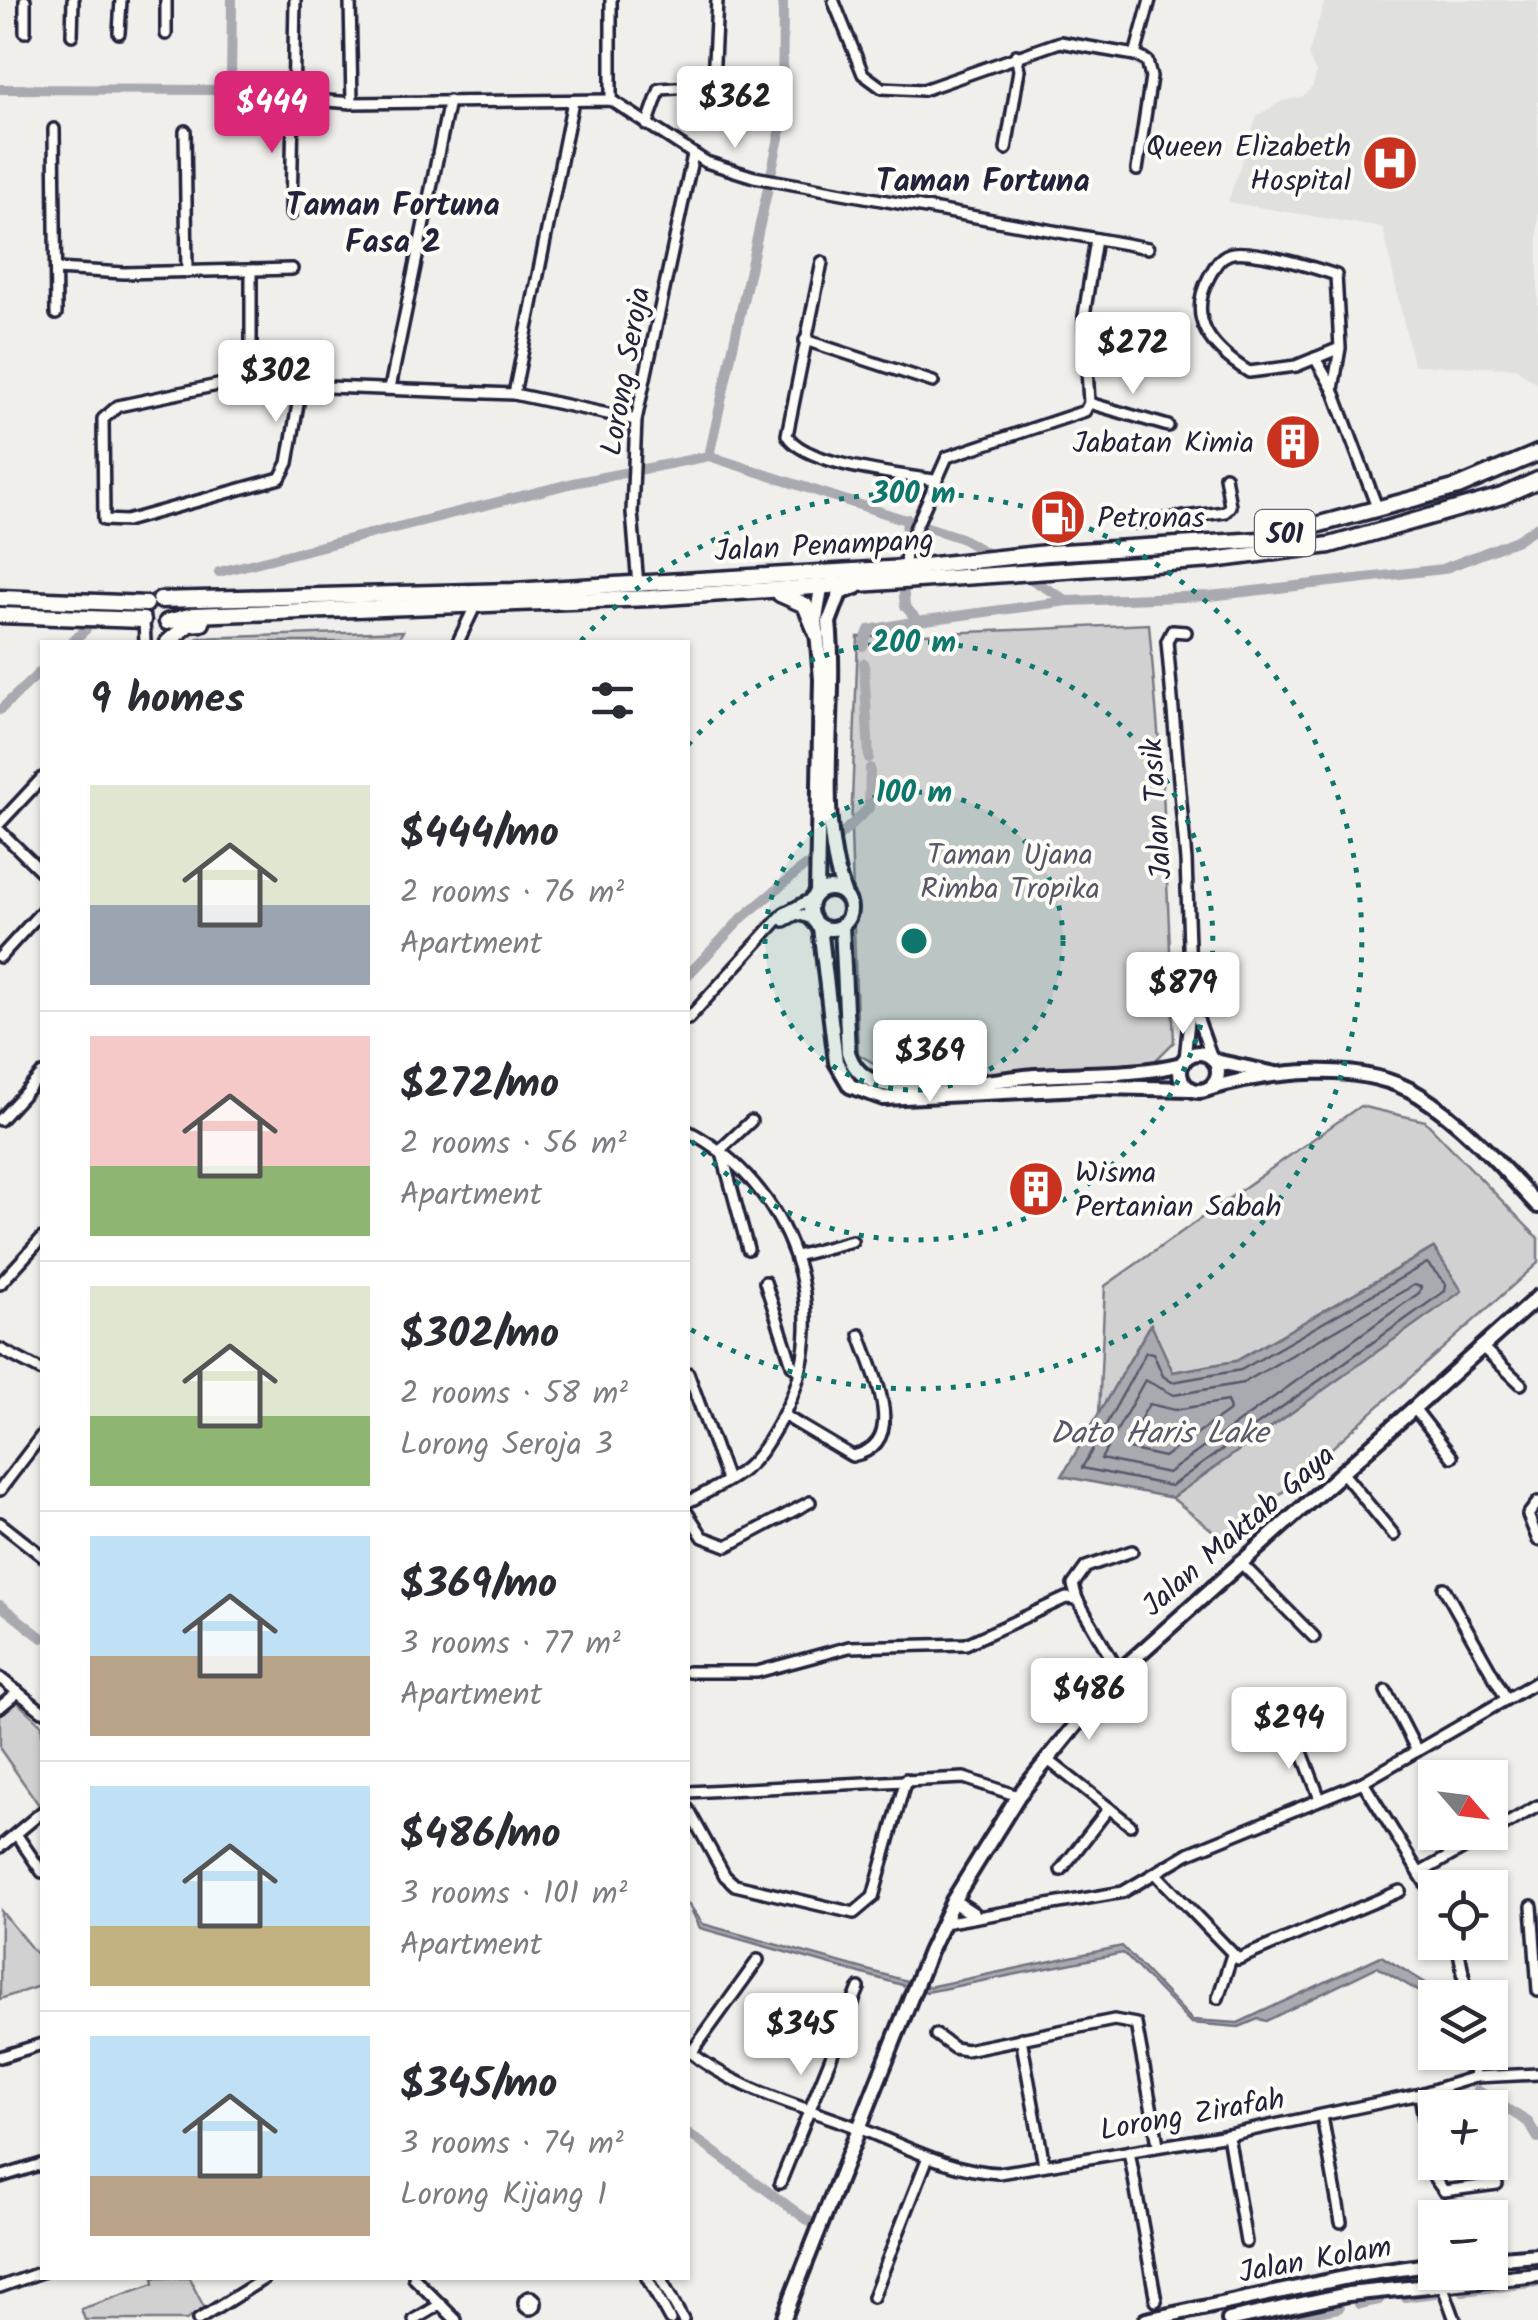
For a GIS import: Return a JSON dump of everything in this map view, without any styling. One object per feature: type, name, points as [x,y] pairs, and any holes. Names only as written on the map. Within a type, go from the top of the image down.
[{"type":"main road","name":"Jalan Penampang","points":[[0,598],[86,604],[513,591],[766,592],[864,585],[959,564],[1020,556],[1260,540],[1458,487],[1538,453]]},
{"type":"main road","name":"Jalan Penampang","points":[[0,614],[144,621],[153,627],[193,614],[476,604],[842,572],[992,572],[1195,561],[1330,545],[1401,526],[1538,480]]},
{"type":"main road","points":[[1378,510],[1401,526]]},
{"type":"main road","points":[[822,588],[842,572]]},
{"type":"main road","points":[[460,592],[476,604],[513,591]]},
{"type":"main road","points":[[766,592],[800,601],[817,634]]},
{"type":"main road","points":[[144,621],[146,603],[169,611],[165,623]]},
{"type":"main road","points":[[169,640],[190,624],[250,620],[286,610]]},
{"type":"street","points":[[25,0],[25,32]]},
{"type":"street","points":[[72,36],[73,0]]},
{"type":"street","points":[[119,33],[121,0]]},
{"type":"street","points":[[166,0],[166,34]]},
{"type":"street","points":[[291,214],[295,0]]},
{"type":"street","points":[[350,0],[352,102]]},
{"type":"street","points":[[611,0],[611,100]]},
{"type":"street","points":[[647,125],[660,88],[709,86],[714,82],[717,0]]},
{"type":"street","points":[[1134,55],[1150,0]]},
{"type":"street","points":[[832,2],[862,74],[882,88],[923,90],[1060,42],[1134,55],[1147,61],[1151,77],[1137,170]]},
{"type":"street","points":[[1006,149],[1018,70],[1016,55]]},
{"type":"street","points":[[253,95],[352,102],[611,100],[694,155],[783,184],[1148,248]]},
{"type":"street","points":[[390,388],[449,101]]},
{"type":"street","points":[[514,394],[573,101]]},
{"type":"street","points":[[54,129],[56,314]]},
{"type":"street","points":[[186,132],[187,272]]},
{"type":"street","name":"Lorong Seroja","points":[[638,591],[632,490],[636,420],[694,155]]},
{"type":"street","points":[[1089,404],[1084,316],[1096,239]]},
{"type":"street","points":[[1332,389],[1340,348],[1336,275],[1232,252],[1218,260],[1198,308],[1202,328],[1220,353],[1249,372],[1296,366],[1340,348]]},
{"type":"street","points":[[822,262],[787,435],[790,442],[874,472],[934,480]]},
{"type":"street","points":[[56,269],[292,269]]},
{"type":"street","points":[[250,378],[252,271]]},
{"type":"street","points":[[805,340],[932,382]]},
{"type":"street","points":[[1316,358],[1332,389],[1378,510]]},
{"type":"street","points":[[301,386],[288,463],[280,478],[126,521],[104,520],[100,428],[109,412],[250,378],[301,386],[514,394],[636,420]]},
{"type":"street","points":[[1089,404],[1168,426]]},
{"type":"street","points":[[909,574],[906,548],[947,457],[1078,414],[1089,404]]},
{"type":"street","points":[[1136,523],[1208,517],[1229,509],[1225,476]]},
{"type":"street","points":[[1208,517],[1212,544]]},
{"type":"street","points":[[829,622],[840,593],[864,585]]},
{"type":"street","points":[[822,588],[816,609],[821,679],[816,923],[836,1062],[844,1080],[861,1092],[914,1099],[1101,1087],[1208,1088],[1278,1074]]},
{"type":"street","points":[[816,609],[820,602],[828,603],[831,827],[834,858],[850,908],[842,925],[848,1052],[854,1066],[872,1080],[895,1085],[1137,1072],[1184,1061],[1199,1053],[1278,1074],[1370,1077],[1417,1093],[1456,1122],[1538,1206]]},
{"type":"street","points":[[459,640],[476,604]]},
{"type":"street","points":[[144,621],[145,640]]},
{"type":"street","points":[[165,623],[166,640]]},
{"type":"street","name":"Jalan Tasik","points":[[1184,1061],[1191,1000],[1184,826],[1167,641],[1172,631],[1186,632]]},
{"type":"street","points":[[0,822],[40,780]]},
{"type":"street","points":[[0,831],[40,867]]},
{"type":"street","points":[[690,1016],[795,904],[835,889],[845,896]]},
{"type":"street","points":[[0,956],[40,913]]},
{"type":"street","points":[[774,928],[794,914],[816,923],[842,925]]},
{"type":"street","name":"Jalan Tasik","points":[[1191,1000],[1214,1060]]},
{"type":"street","points":[[1208,1088],[1217,1078],[1214,1060]]},
{"type":"street","points":[[1184,1061],[1182,1080],[1191,1089]]},
{"type":"street","points":[[0,1120],[40,1076]]},
{"type":"street","points":[[721,1149],[751,1121]]},
{"type":"street","points":[[690,1132],[721,1149],[764,1195],[796,1256],[806,1298],[800,1372],[783,1415],[764,1448],[727,1480],[690,1501]]},
{"type":"street","points":[[721,1149],[748,1249]]},
{"type":"street","points":[[0,1284],[40,1240]]},
{"type":"street","points":[[796,1256],[852,1242]]},
{"type":"street","points":[[766,1282],[792,1365],[800,1372]]},
{"type":"street","name":"Jalan Maktab Gaya","points":[[783,2320],[942,1922],[1018,1796],[1119,1672],[1538,1298]]},
{"type":"street","points":[[783,1415],[852,1456],[869,1452],[881,1438],[886,1416],[860,1335]]},
{"type":"street","points":[[1481,1346],[1521,1384]]},
{"type":"street","points":[[0,1349],[40,1370]]},
{"type":"street","points":[[690,1378],[727,1480]]},
{"type":"street","points":[[1414,1408],[1452,1458]]},
{"type":"street","points":[[0,1490],[40,1438]]},
{"type":"street","points":[[1342,1472],[1394,1535]]},
{"type":"street","points":[[690,1517],[703,1536],[727,1546],[810,1502]]},
{"type":"street","points":[[1538,1502],[1528,1515],[1538,1540]]},
{"type":"street","points":[[0,1523],[40,1554]]},
{"type":"street","points":[[1119,1672],[1077,1599],[1073,1585],[1086,1567],[1132,1551]]},
{"type":"street","points":[[1240,1561],[1314,1637]]},
{"type":"street","points":[[1444,1588],[1506,1698]]},
{"type":"street","points":[[690,1672],[756,1672],[849,1648],[966,1644],[1056,1600],[1077,1599]]},
{"type":"street","points":[[0,1678],[40,1709]]},
{"type":"street","points":[[942,1922],[1123,1892],[1189,1854],[1363,1782],[1538,1681]]},
{"type":"street","points":[[0,1707],[18,1692]]},
{"type":"street","points":[[1386,1692],[1417,1751]]},
{"type":"street","points":[[1294,1731],[1320,1799]]},
{"type":"street","points":[[1048,1760],[1130,1825]]},
{"type":"street","points":[[690,1813],[735,1885],[854,1914],[873,1897],[906,1778]]},
{"type":"street","points":[[690,1792],[964,1778],[1018,1796]]},
{"type":"street","points":[[1363,1782],[1418,1871]]},
{"type":"street","points":[[1427,1870],[1538,1806]]},
{"type":"street","points":[[1062,1870],[1109,1808]]},
{"type":"street","points":[[0,1846],[40,1814]]},
{"type":"street","points":[[16,1834],[40,1869]]},
{"type":"street","points":[[1156,1874],[1238,1958],[1400,1891]]},
{"type":"street","points":[[953,1901],[973,1914]]},
{"type":"street","points":[[1532,1906],[1538,1991]]},
{"type":"street","points":[[1218,1998],[1232,1955]]},
{"type":"street","points":[[690,2051],[758,1960]]},
{"type":"street","points":[[780,2184],[858,1988]]},
{"type":"street","points":[[936,2035],[954,2048],[966,2050],[1114,2020],[1136,2024],[1158,2144]]},
{"type":"street","points":[[1021,2038],[1044,2164]]},
{"type":"street","points":[[0,2056],[40,2045]]},
{"type":"street","name":"Lorong Zirafah","points":[[690,2053],[714,2071],[973,2172],[999,2173],[1158,2144],[1228,2136],[1418,2094]]},
{"type":"street","points":[[1474,2070],[1475,2077]]},
{"type":"street","name":"Lorong Zirafah","points":[[1433,2090],[1475,2077],[1538,2074]]},
{"type":"street","points":[[1322,2116],[1342,2222]]},
{"type":"street","points":[[1228,2136],[1246,2242]]},
{"type":"street","points":[[1128,2150],[1156,2301]]},
{"type":"street","points":[[873,2297],[928,2157]]},
{"type":"street","points":[[0,2178],[40,2165]]},
{"type":"street","points":[[1436,2180],[1444,2191],[1497,2184]]},
{"type":"street","points":[[1508,2258],[1538,2255]]},
{"type":"street","name":"Jalan Kolam","points":[[1156,2319],[1252,2295],[1418,2266]]},
{"type":"street","points":[[0,2287],[40,2273]]},
{"type":"street","name":"Jalan Kolam","points":[[1508,2277],[1538,2274]]},
{"type":"street","points":[[198,2320],[262,2280]]},
{"type":"street","points":[[416,2280],[456,2320]]},
{"type":"street","points":[[648,2280],[670,2320]]},
{"type":"street","points":[[661,2280],[683,2320]]},
{"type":"street","name":"Jalan Kolam","points":[[1230,2320],[1348,2294],[1418,2287]]},
{"type":"street","points":[[1444,2290],[1455,2320]]},
{"type":"street","points":[[414,2320],[442,2304]]},
{"type":"shaded area","name":"Queen Elizabeth Hospital","points":[[1325,0],[1538,0],[1538,384],[1515,368],[1413,365],[1383,228],[1228,202],[1257,116],[1282,101],[1302,97],[1313,86],[1316,73],[1308,55]]},
{"type":"green space","name":"Taman Ujana Rimba Tropika","points":[[1149,624],[1163,790],[1174,1042],[1153,1063],[1039,1073],[891,1073],[858,1054],[851,831],[858,637]]},
{"type":"green space","points":[[403,631],[398,640],[198,638]]},
{"type":"green space","points":[[1360,1106],[1425,1121],[1538,1238],[1538,1263],[1227,1542],[1172,1498],[1461,1291],[1433,1248],[1236,1361],[1172,1372],[1150,1325],[1099,1413],[1105,1286]]},
{"type":"green space","points":[[17,1702],[40,1723],[39,1805],[0,1749],[0,1715]]},
{"type":"green space","points":[[1,1911],[40,1959],[40,1986],[0,1999]]},
{"type":"green space","points":[[153,2280],[190,2280],[205,2309],[186,2320],[85,2320],[81,2309],[154,2284]]},
{"type":"water","name":"Dato Haris Lake","points":[[1434,1248],[1462,1291],[1172,1498],[1062,1476],[1151,1324],[1173,1372],[1236,1361]]},
{"type":"water","points":[[690,1906],[703,1924],[928,1987],[1122,1946],[1192,2020],[1238,2023],[1381,1956],[1421,1980],[1418,1991],[1377,1967],[1266,2021],[1258,2019],[1239,2027],[1191,2023],[1123,1953],[927,1992],[700,1928]]},
{"type":"waterway","points":[[0,89],[219,90],[231,81],[232,0]]},
{"type":"waterway","points":[[709,456],[782,124],[783,0]]},
{"type":"waterway","points":[[219,572],[573,483],[709,456],[961,538],[1068,601],[1210,596],[1443,569],[1517,540],[1538,526]]},
{"type":"waterway","points":[[902,549],[908,519]]},
{"type":"waterway","points":[[902,576],[905,606],[918,621],[1068,601]]},
{"type":"waterway","points":[[863,646],[869,630],[918,621]]},
{"type":"waterway","points":[[74,640],[86,629]]},
{"type":"waterway","points":[[864,663],[869,758]]},
{"type":"waterway","points":[[0,710],[40,672]]},
{"type":"waterway","points":[[832,843],[869,808],[870,768]]},
{"type":"waterway","points":[[690,973],[743,917],[805,866]]},
{"type":"waterway","points":[[0,1605],[40,1636]]},
{"type":"waterway","points":[[1508,2109],[1528,2122],[1538,2138]]},
{"type":"waterway","points":[[690,2134],[817,2227]]},
{"type":"waterway","points":[[1463,2291],[1538,2282]]},
{"type":"waterway","points":[[1405,2297],[1435,2293]]},
{"type":"waterway","points":[[1359,2304],[1379,2300]]},
{"type":"waterway","points":[[1271,2320],[1339,2308]]},
{"type":"place","name":"Queen Elizabeth Hospital","points":[[1390,163]]},
{"type":"place","name":"Jabatan Kimia","points":[[1293,442]]},
{"type":"place","name":"Petronas","points":[[1058,517]]},
{"type":"place","name":"Wisma Pertanian Sabah","points":[[1036,1189]]},
{"type":"district","name":"Taman Fortuna","points":[[983,180]]},
{"type":"district","name":"Taman Fortuna Fasa 2","points":[[393,222]]}]
